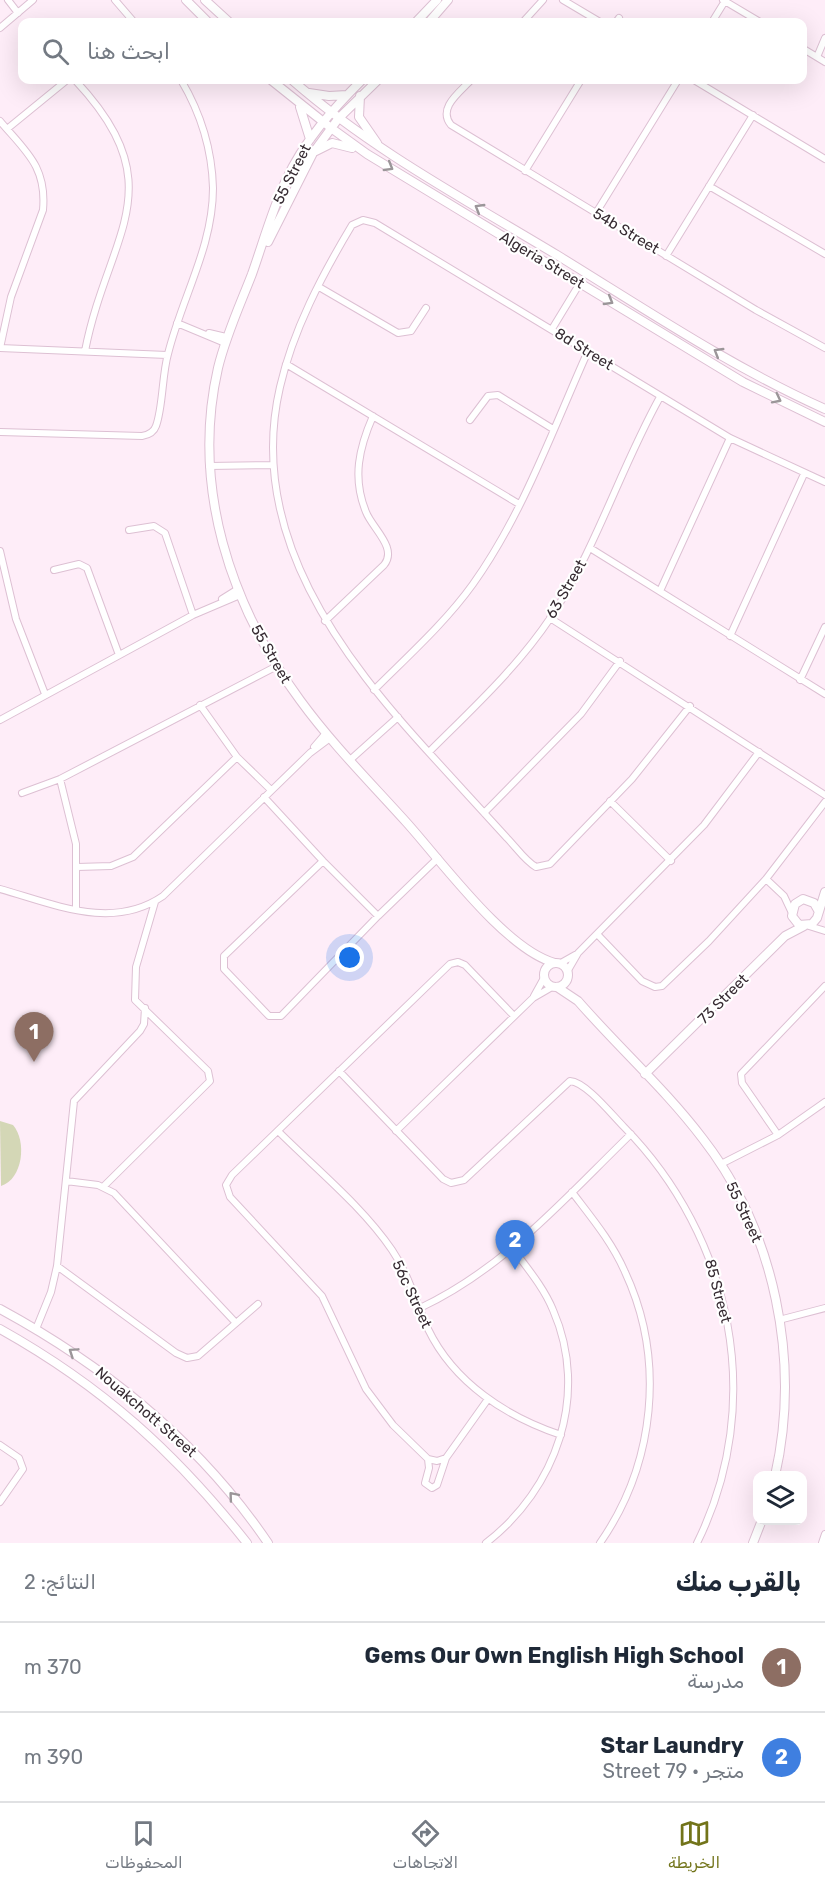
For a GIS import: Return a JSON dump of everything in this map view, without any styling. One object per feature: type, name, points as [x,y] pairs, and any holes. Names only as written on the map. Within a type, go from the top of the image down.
[{"type":"street","points":[[8,0],[18,13]]},
{"type":"street","points":[[0,28],[33,0]]},
{"type":"street","points":[[116,0],[131,18]]},
{"type":"street","points":[[186,0],[204,18]]},
{"type":"street","points":[[205,0],[225,18]]},
{"type":"street","points":[[419,18],[429,4],[436,0]]},
{"type":"street","points":[[431,18],[443,0]]},
{"type":"street","points":[[433,18],[448,0]]},
{"type":"street","points":[[527,18],[543,0]]},
{"type":"street","points":[[563,0],[593,18]]},
{"type":"street","points":[[714,18],[724,1],[753,18]]},
{"type":"street","points":[[817,57],[825,38]]},
{"type":"street","points":[[807,51],[825,62]]},
{"type":"street","points":[[7,129],[62,84]]},
{"type":"street","points":[[79,84],[106,115],[115,132],[127,168],[129,190],[124,227],[96,302],[85,351]]},
{"type":"street","points":[[0,432],[142,436],[153,431],[158,419],[167,355],[206,244],[213,186],[202,125],[183,84]]},
{"type":"street","name":"Algeria Street","points":[[276,84],[322,122],[367,154],[744,381],[825,422]]},
{"type":"street","name":"Algeria Street","points":[[297,84],[330,113],[379,146],[728,358],[825,410]]},
{"type":"street","name":"55 Street","points":[[358,84],[322,122],[281,190],[225,340],[212,408],[209,469],[221,540],[239,592],[277,666],[328,736],[479,904],[531,953],[544,977]]},
{"type":"street","name":"55 Street","points":[[251,275],[313,153],[338,119],[374,84]]},
{"type":"street","name":"54b Street","points":[[467,84],[451,102],[446,116],[451,126],[666,256],[825,348]]},
{"type":"street","points":[[525,171],[579,84]]},
{"type":"street","points":[[596,213],[676,84]]},
{"type":"street","points":[[701,84],[825,159]]},
{"type":"street","points":[[307,93],[329,96],[347,95]]},
{"type":"street","points":[[360,96],[359,117],[379,146]]},
{"type":"street","points":[[297,102],[305,116],[310,139]]},
{"type":"street","points":[[666,256],[753,115]]},
{"type":"street","points":[[0,121],[37,166],[44,195],[43,210],[11,297],[0,348],[167,355]]},
{"type":"street","points":[[313,153],[323,146],[337,143],[367,154]]},
{"type":"street","points":[[709,186],[825,254]]},
{"type":"street","name":"8d Street","points":[[319,287],[349,231],[357,221],[369,220],[730,438],[825,482]]},
{"type":"street","points":[[552,329],[580,283]]},
{"type":"street","points":[[426,308],[411,330],[398,333],[319,287],[286,364],[275,413],[273,465],[285,529],[296,561],[325,621],[374,690],[531,864],[546,867],[554,861],[653,756],[690,706]]},
{"type":"street","points":[[177,323],[225,340]]},
{"type":"street","points":[[374,690],[458,604],[495,551],[519,504],[588,351]]},
{"type":"street","points":[[286,364],[519,504]]},
{"type":"street","points":[[470,420],[488,396],[498,395],[553,429]]},
{"type":"street","name":"63 Street","points":[[429,752],[497,684],[550,618],[590,548],[631,454],[660,397]]},
{"type":"street","points":[[325,621],[384,565],[389,554],[388,548],[366,511],[358,479],[360,452],[373,416]]},
{"type":"street","points":[[660,591],[730,438]]},
{"type":"street","points":[[209,469],[273,465]]},
{"type":"street","points":[[730,636],[804,474]]},
{"type":"street","points":[[129,531],[154,526],[165,533],[193,615]]},
{"type":"street","points":[[590,548],[825,694]]},
{"type":"street","points":[[0,550],[16,619],[45,694]]},
{"type":"street","points":[[54,570],[79,564],[87,568],[119,655]]},
{"type":"street","points":[[0,720],[239,592]]},
{"type":"street","points":[[550,618],[621,661],[825,795]]},
{"type":"street","points":[[800,680],[825,627]]},
{"type":"street","points":[[484,813],[580,714],[621,661]]},
{"type":"street","points":[[22,793],[60,779],[277,666]]},
{"type":"street","points":[[200,705],[237,757],[271,790]]},
{"type":"street","points":[[350,760],[398,717]]},
{"type":"street","points":[[0,889],[76,910],[112,915],[134,911],[155,902],[328,736]]},
{"type":"street","points":[[533,998],[546,969],[578,952],[671,861],[715,812],[759,752]]},
{"type":"street","points":[[77,867],[111,866],[133,857],[237,757]]},
{"type":"street","points":[[60,779],[72,822],[77,867],[76,910]]},
{"type":"street","points":[[264,797],[378,916]]},
{"type":"street","points":[[610,801],[671,861]]},
{"type":"street","points":[[597,934],[642,981],[655,987],[662,986],[766,879],[825,802]]},
{"type":"street","points":[[323,861],[224,956],[224,969],[270,1016],[281,1016],[438,858]]},
{"type":"street","points":[[766,879],[780,892],[792,916],[806,926],[825,929]]},
{"type":"street","points":[[792,916],[795,904],[825,891]]},
{"type":"street","points":[[806,926],[816,921],[825,891]]},
{"type":"street","points":[[780,892],[814,903],[825,929]]},
{"type":"street","points":[[104,1186],[210,1081],[208,1071],[135,1000],[135,976],[146,926],[155,902]]},
{"type":"street","name":"73 Street","points":[[785,936],[792,916]]},
{"type":"street","name":"73 Street","points":[[646,1075],[785,936],[806,926]]},
{"type":"street","points":[[339,1071],[396,1131],[533,998],[564,984],[578,952]]},
{"type":"street","name":"55 Street","points":[[531,953],[557,963]]},
{"type":"street","points":[[446,1458],[437,1461],[428,1459],[393,1425],[370,1395],[351,1362],[335,1320],[322,1296],[230,1197],[226,1185],[232,1175],[447,967],[458,962],[469,968],[514,1016]]},
{"type":"street","points":[[557,963],[568,974]]},
{"type":"street","name":"55 Street","points":[[568,974],[578,1001]]},
{"type":"street","points":[[544,977],[555,987]]},
{"type":"street","points":[[778,1135],[745,1087],[741,1079],[743,1070],[825,986]]},
{"type":"street","name":"55 Street","points":[[555,987],[578,1001],[695,1129],[722,1166],[757,1236],[779,1317],[784,1404],[776,1471]]},
{"type":"street","points":[[36,1329],[49,1298],[57,1266],[74,1101],[140,1031],[144,1008]]},
{"type":"street","name":"85 Street","points":[[396,1131],[443,1179],[455,1184],[464,1180],[562,1086],[575,1081],[631,1134],[670,1181],[696,1224],[715,1270],[727,1319],[733,1378],[729,1437],[714,1500],[697,1543]]},
{"type":"street","points":[[722,1166],[778,1135],[825,1102]]},
{"type":"street","name":"56c Street","points":[[278,1131],[382,1237],[404,1270],[431,1336],[449,1361],[488,1399],[529,1422],[561,1435]]},
{"type":"street","points":[[420,1308],[470,1282],[513,1249],[631,1134]]},
{"type":"street","points":[[66,1182],[104,1186],[114,1193],[236,1323]]},
{"type":"street","points":[[572,1192],[602,1232],[625,1271],[640,1312],[649,1359],[649,1412],[639,1464],[621,1508],[600,1543]]},
{"type":"street","points":[[486,1543],[517,1515],[531,1498],[554,1457],[566,1415],[568,1379],[562,1336],[549,1300],[513,1249]]},
{"type":"street","points":[[57,1266],[181,1356],[198,1356],[258,1304]]},
{"type":"street","points":[[779,1317],[825,1308]]},
{"type":"street","name":"Nouakchott Street","points":[[0,1309],[36,1329],[100,1371],[161,1421],[217,1477],[268,1543]]},
{"type":"street","name":"Nouakchott Street","points":[[0,1329],[75,1376],[143,1428],[187,1470],[247,1543]]},
{"type":"street","points":[[428,1459],[429,1468],[425,1483],[432,1488],[437,1485],[446,1458],[488,1399]]},
{"type":"street","points":[[0,1445],[19,1458],[23,1465],[20,1476],[0,1502]]},
{"type":"street","points":[[753,1543],[760,1525]]},
{"type":"street","points":[[822,1543],[825,1534]]},
{"type":"green space","points":[[0,1121],[13,1125],[20,1140],[21,1149],[18,1168],[14,1176],[1,1186]]},
{"type":"place","name":"Gems Our Own English High School","points":[[34,1062]]},
{"type":"place","name":"Star Laundry","points":[[515,1270]]}]
